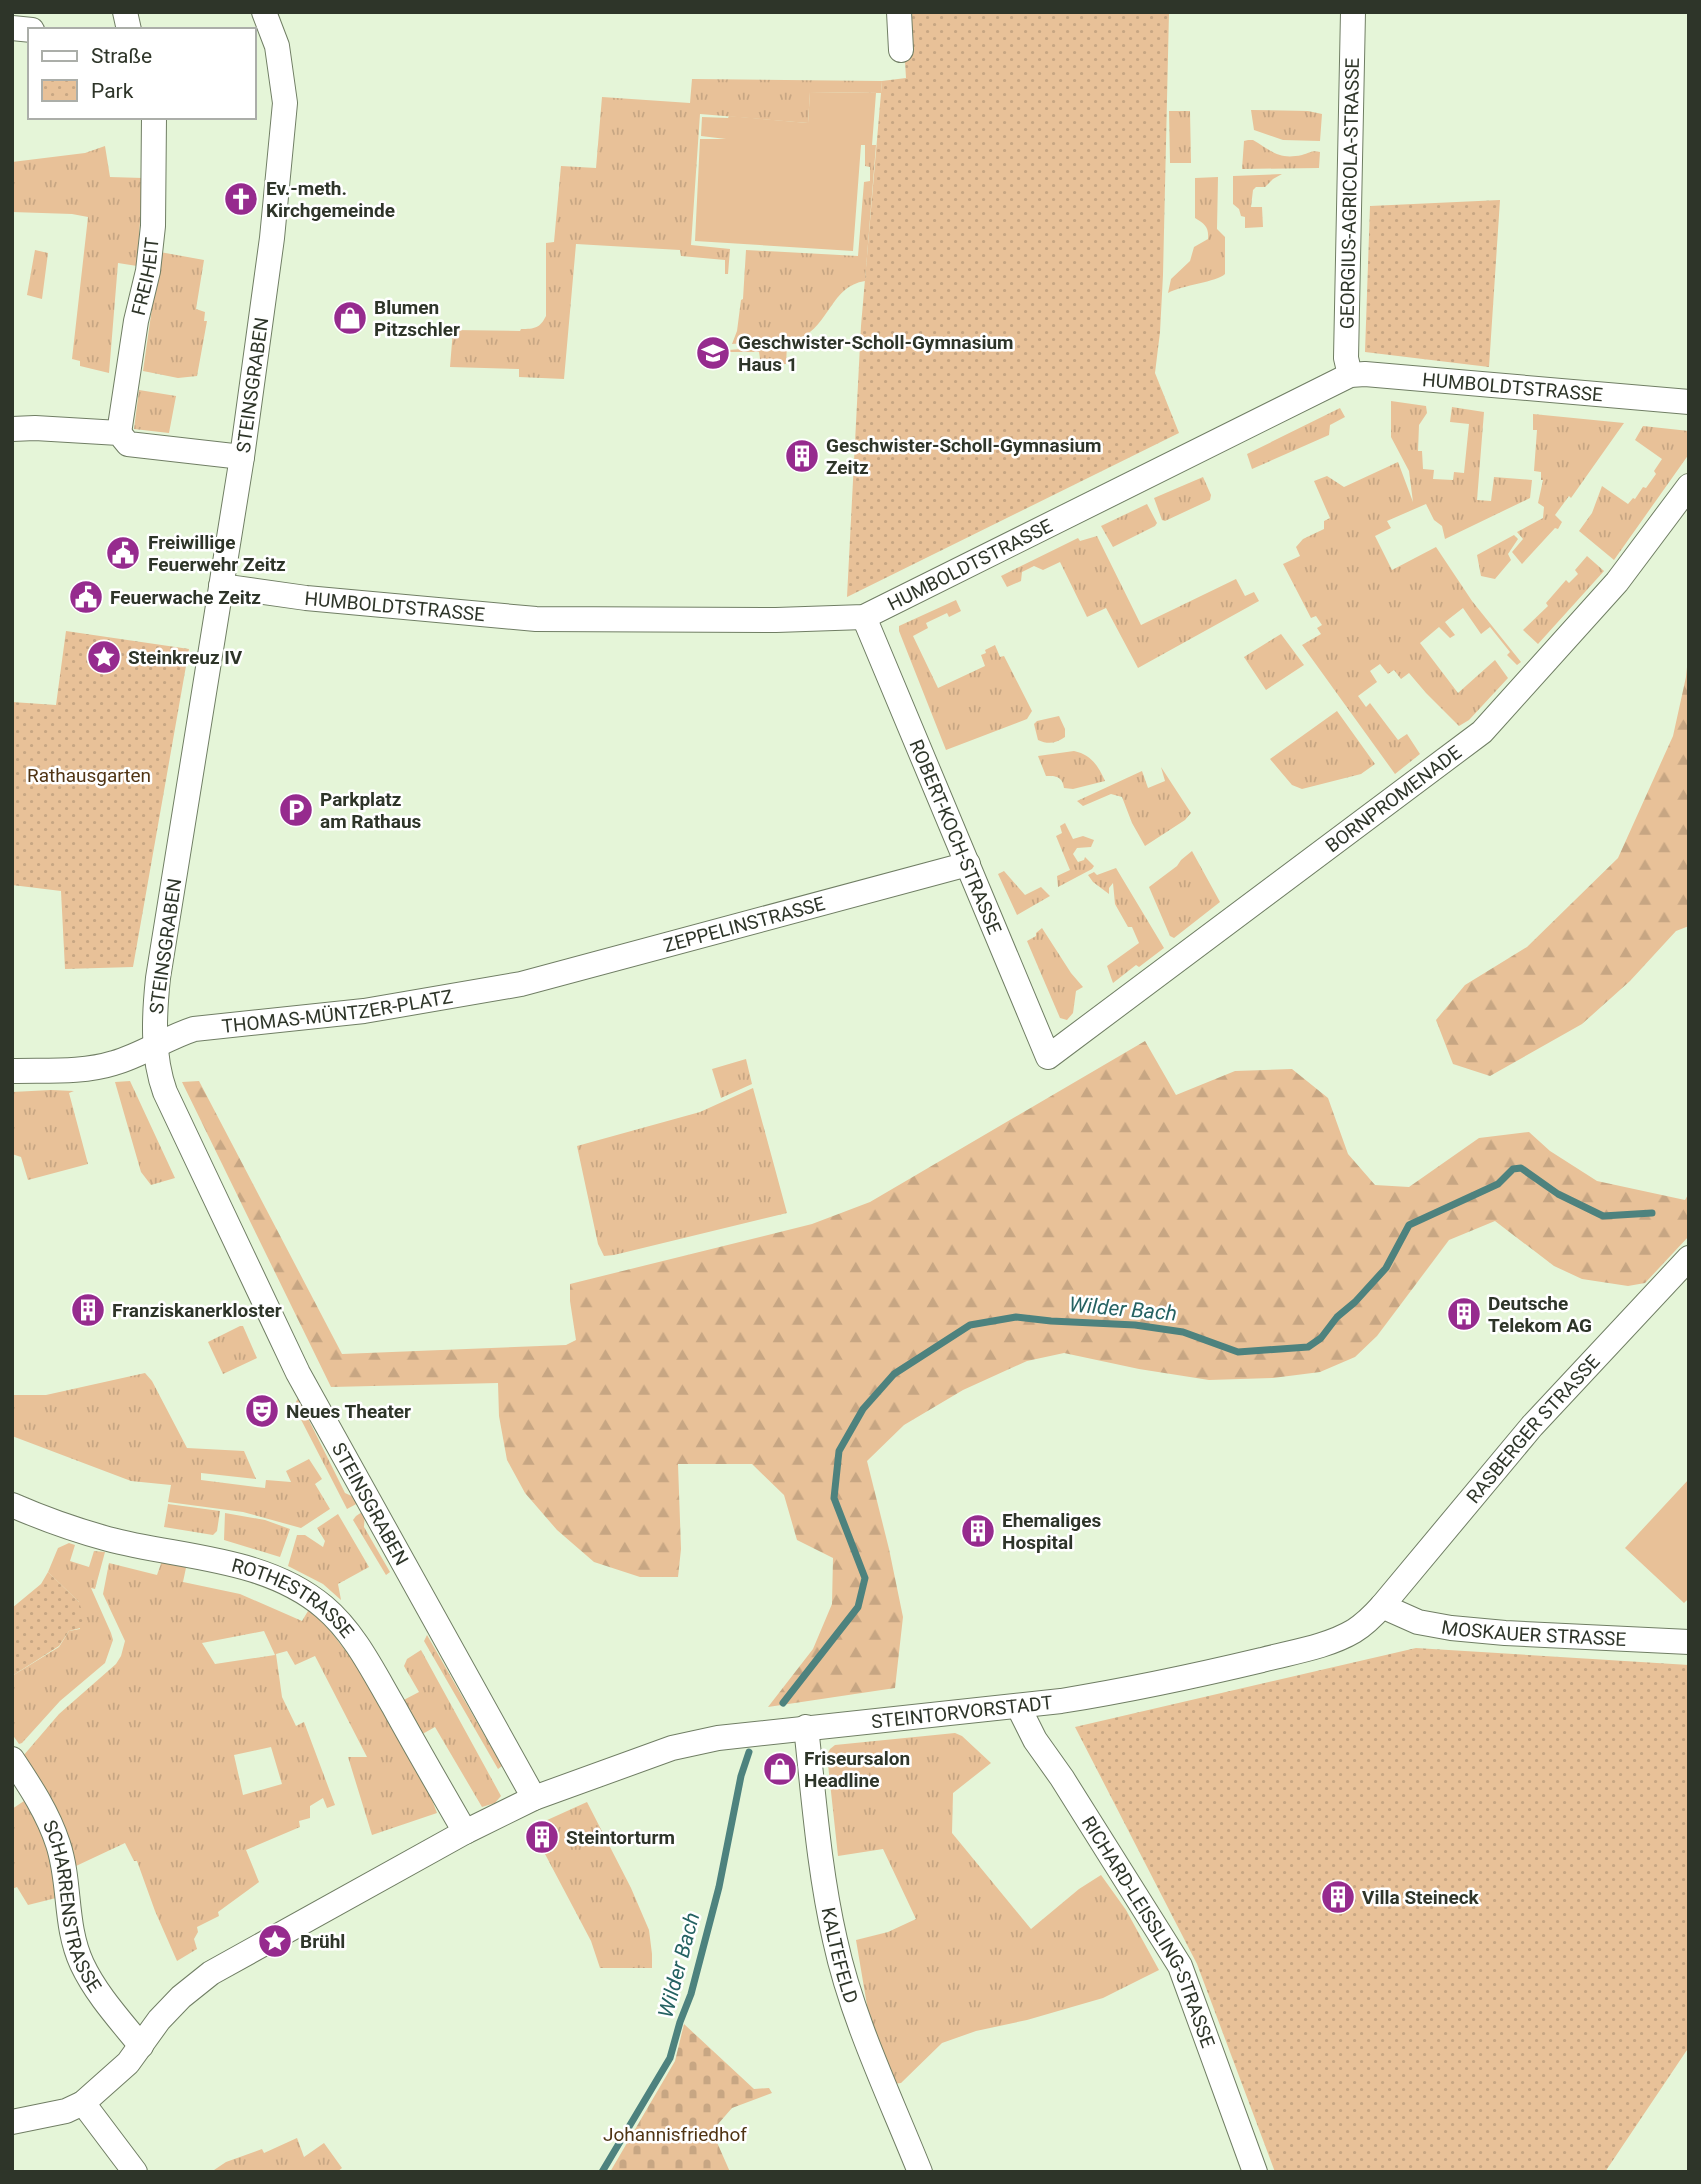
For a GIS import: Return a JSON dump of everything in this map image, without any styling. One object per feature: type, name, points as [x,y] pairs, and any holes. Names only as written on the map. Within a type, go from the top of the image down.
[{"type":"street","name":"STEINSGRABEN","points":[[264,12],[277,46],[285,103],[271,251],[242,457],[158,978],[155,1045],[165,1092],[298,1373],[534,1798]]},
{"type":"street","points":[[899,12],[901,50]]},
{"type":"street","name":"GEORGIUS-AGRICOLA-STRASSE","points":[[1350,375],[1346,358],[1353,12]]},
{"type":"street","name":"FREIHEIT","points":[[120,433],[136,321],[148,271],[153,226],[154,119]]},
{"type":"street","name":"HUMBOLDTSTRASSE","points":[[220,586],[306,598],[536,619],[776,620],[864,617],[1350,375],[1365,374],[1689,402]]},
{"type":"street","points":[[12,429],[120,433],[128,444],[242,457]]},
{"type":"street","name":"BORNPROMENADE","points":[[1048,1057],[1482,732],[1617,582],[1689,486]]},
{"type":"street","name":"ROBERT-KOCH-STRASSE","points":[[864,617],[1048,1057]]},
{"type":"street","name":"ZEPPELINSTRASSE","points":[[521,984],[968,864]]},
{"type":"street","name":"THOMAS-MÜNTZER-PLATZ","points":[[12,1071],[89,1069],[121,1061],[194,1029],[364,1011],[521,984]]},
{"type":"street","name":"RASBERGER STRASSE","points":[[1382,1606],[1532,1426],[1689,1258]]},
{"type":"street","name":"ROTHESTRASSE","points":[[12,1505],[63,1526],[108,1539],[264,1574],[325,1607],[366,1658],[465,1832]]},
{"type":"street","name":"STEINTORVORSTADT","points":[[534,1798],[672,1748],[736,1735],[1018,1706],[1073,1699],[1186,1678],[1316,1647],[1353,1632],[1382,1606]]},
{"type":"street","name":"MOSKAUER STRASSE","points":[[1382,1606],[1418,1622],[1451,1628],[1689,1642]]},
{"type":"street","name":"RICHARD-LEISSLING-STRASSE","points":[[1018,1706],[1035,1740],[1062,1778],[1180,1966],[1255,2172]]},
{"type":"street","name":"KALTEFELD","points":[[800,1728],[835,1943],[865,2037],[920,2172]]},
{"type":"street","name":"SCHARRENSTRASSE","points":[[12,1759],[20,1788],[46,1816],[58,1844],[65,1875],[71,1935],[82,1964],[102,1998],[141,2046]]},
{"type":"street","points":[[12,2122],[49,2116],[83,2103],[128,2063],[159,2020],[181,1997],[211,1973],[465,1832],[534,1798]]},
{"type":"street","points":[[83,2103],[135,2172]]},
{"type":"green space","points":[[902,12],[1169,12],[1163,275],[1155,373],[1179,433],[847,597],[861,326],[882,81],[906,78]]},
{"type":"green space","points":[[692,79],[882,81],[881,93],[810,92],[808,123],[700,114],[691,245],[730,249],[728,274],[725,274],[725,260],[681,256],[680,250],[576,244],[564,379],[519,377],[519,369],[450,367],[453,330],[520,331],[536,327],[544,320],[546,243],[554,242],[561,166],[596,168],[602,97],[690,103]]},
{"type":"green space","points":[[810,92],[876,93],[872,145],[861,145],[853,251],[695,241],[700,139],[726,139],[701,136],[702,117],[729,116],[808,123]]},
{"type":"green space","points":[[1251,110],[1308,111],[1322,114],[1320,141],[1283,140],[1254,130]]},
{"type":"green space","points":[[1169,111],[1190,111],[1191,163],[1170,163]]},
{"type":"green space","points":[[1248,140],[1287,156],[1320,152],[1319,168],[1242,169],[1244,141]]},
{"type":"green space","points":[[865,145],[876,145],[865,281],[845,290],[818,325],[800,338],[732,344],[743,299],[746,250],[858,256],[864,182],[870,181],[870,167],[865,166]]},
{"type":"green space","points":[[105,146],[110,177],[143,178],[137,266],[118,263],[109,373],[80,366],[80,361],[72,359],[88,217],[12,212],[12,162],[85,153]]},
{"type":"green space","points":[[1282,174],[1265,187],[1256,187],[1253,190],[1251,207],[1262,207],[1263,227],[1245,228],[1245,217],[1241,216],[1239,209],[1233,204],[1233,176]]},
{"type":"green space","points":[[1218,177],[1217,229],[1225,237],[1225,274],[1168,293],[1171,279],[1190,261],[1194,247],[1208,239],[1206,226],[1195,218],[1195,178]]},
{"type":"green space","points":[[1500,200],[1489,367],[1365,352],[1370,206]]},
{"type":"green space","points":[[35,250],[48,253],[42,299],[27,295]]},
{"type":"green space","points":[[160,252],[204,260],[196,309],[205,312],[204,321],[207,321],[197,376],[178,378],[143,371]]},
{"type":"green space","points":[[787,345],[786,364],[761,365],[759,352],[727,352],[729,350]]},
{"type":"green space","points":[[139,390],[176,396],[169,433],[134,429]]},
{"type":"green space","points":[[1391,401],[1426,406],[1427,413],[1419,425],[1418,451],[1422,451],[1423,469],[1434,470],[1433,479],[1453,480],[1454,472],[1464,473],[1469,424],[1450,422],[1452,407],[1484,412],[1477,500],[1491,501],[1494,477],[1532,480],[1530,498],[1445,539],[1442,526],[1434,520],[1426,504],[1387,521],[1391,528],[1375,536],[1392,570],[1436,547],[1472,601],[1521,662],[1517,665],[1507,655],[1510,652],[1490,627],[1481,634],[1463,608],[1445,622],[1455,635],[1450,638],[1439,627],[1420,643],[1458,693],[1495,660],[1508,678],[1469,720],[1459,726],[1409,673],[1401,679],[1394,670],[1388,674],[1380,664],[1370,671],[1377,682],[1358,696],[1366,707],[1370,703],[1398,740],[1407,734],[1420,754],[1395,774],[1302,645],[1321,634],[1317,628],[1322,625],[1316,616],[1311,618],[1283,564],[1300,556],[1296,547],[1303,539],[1324,529],[1324,521],[1330,518],[1314,481],[1327,476],[1344,487],[1398,462],[1413,502],[1409,471],[1391,437]]},
{"type":"green space","points":[[1340,408],[1345,417],[1330,425],[1329,435],[1252,469],[1247,454]]},
{"type":"green space","points":[[1533,414],[1624,423],[1571,498],[1569,496],[1555,515],[1562,522],[1558,529],[1555,528],[1522,564],[1512,552],[1523,539],[1517,532],[1543,518],[1544,507],[1538,503],[1543,480],[1541,472],[1534,471],[1537,430],[1533,430]]},
{"type":"green space","points":[[1643,426],[1689,431],[1689,454],[1614,560],[1579,531],[1592,513],[1602,486],[1628,504],[1643,487],[1646,488],[1656,474],[1654,471],[1662,459],[1635,440]]},
{"type":"green space","points":[[1203,477],[1211,495],[1210,500],[1162,520],[1154,498]]},
{"type":"green space","points":[[1147,504],[1157,523],[1155,526],[1113,547],[1101,526]]},
{"type":"green space","points":[[1514,535],[1518,539],[1508,554],[1511,560],[1495,579],[1481,576],[1477,555]]},
{"type":"green space","points":[[1097,536],[1141,625],[1236,579],[1245,596],[1254,592],[1259,601],[1138,668],[1106,608],[1087,617],[1060,562],[1043,570],[1034,566],[1022,572],[1021,581],[1007,587],[1001,576],[1078,538],[1080,541]]},
{"type":"green space","points":[[1587,556],[1604,571],[1538,644],[1523,630],[1548,606],[1546,603],[1566,580],[1569,583],[1578,574],[1575,570]]},
{"type":"green space","points":[[956,600],[961,611],[949,617],[947,613],[926,623],[928,628],[913,636],[938,688],[985,666],[981,655],[995,645],[1000,657],[1004,656],[1032,711],[1027,719],[946,750],[899,626]]},
{"type":"green space","name":"Rathausgarten","points":[[66,631],[189,649],[133,967],[65,969],[61,891],[12,885],[12,702],[56,705]]},
{"type":"green space","points":[[1281,634],[1304,665],[1266,690],[1244,657]]},
{"type":"green space","points":[[1689,647],[1689,926],[1676,931],[1630,981],[1582,1024],[1490,1076],[1453,1064],[1436,1020],[1465,985],[1527,947],[1618,858],[1673,736],[1686,677]]},
{"type":"green space","points":[[1337,711],[1375,764],[1361,774],[1302,789],[1292,785],[1270,759]]},
{"type":"green space","points":[[1059,716],[1065,729],[1065,737],[1052,743],[1038,740],[1034,724]]},
{"type":"green space","points":[[1074,751],[1094,762],[1105,781],[1073,789],[1064,788],[1058,778],[1046,776],[1038,756]]},
{"type":"green space","points":[[1161,767],[1191,813],[1185,820],[1145,846],[1122,797],[1111,794],[1083,806],[1077,801],[1142,771],[1148,788],[1165,781]]},
{"type":"green space","points":[[1065,823],[1073,839],[1083,836],[1094,840],[1091,847],[1077,848],[1073,854],[1078,862],[1085,857],[1094,866],[1058,887],[1057,876],[1070,870],[1056,836],[1062,833],[1060,826]]},
{"type":"green space","points":[[1192,851],[1220,902],[1174,938],[1170,936],[1149,887]]},
{"type":"green space","points":[[1116,868],[1164,948],[1113,983],[1107,966],[1139,943],[1132,927],[1128,927],[1115,904],[1113,883],[1109,894],[1088,875],[1094,872],[1097,875]]},
{"type":"green space","points":[[1004,871],[1025,895],[1041,887],[1050,896],[1017,915],[998,874]]},
{"type":"green space","points":[[1042,928],[1083,987],[1076,991],[1073,1013],[1067,1020],[1060,1018],[1027,941],[1036,936]]},
{"type":"green space","points":[[1145,1041],[1176,1095],[1235,1071],[1292,1069],[1328,1098],[1348,1154],[1375,1185],[1409,1187],[1479,1138],[1529,1132],[1550,1151],[1597,1181],[1685,1200],[1689,1193],[1689,1236],[1645,1283],[1628,1286],[1582,1279],[1554,1266],[1495,1221],[1449,1240],[1377,1336],[1355,1357],[1320,1372],[1273,1378],[1209,1380],[1064,1353],[1027,1361],[963,1390],[904,1425],[867,1461],[903,1617],[895,1688],[768,1707],[813,1649],[832,1604],[833,1558],[797,1540],[784,1495],[752,1464],[678,1464],[681,1549],[678,1577],[640,1577],[594,1562],[557,1530],[525,1493],[507,1460],[499,1416],[498,1383],[331,1387],[182,1082],[199,1081],[342,1354],[566,1345],[576,1340],[570,1284],[812,1224],[870,1202]]},
{"type":"green space","points":[[746,1059],[752,1084],[721,1098],[712,1069]]},
{"type":"green space","points":[[130,1081],[175,1178],[151,1185],[141,1172],[115,1082]]},
{"type":"green space","points":[[753,1088],[787,1213],[604,1256],[598,1244],[577,1146],[700,1112]]},
{"type":"green space","points":[[74,1091],[69,1093],[88,1164],[28,1180],[21,1157],[12,1154],[12,1092]]},
{"type":"green space","points":[[243,1326],[257,1358],[223,1374],[208,1342]]},
{"type":"green space","points":[[145,1373],[152,1381],[187,1448],[244,1451],[256,1479],[201,1473],[201,1480],[265,1488],[266,1480],[291,1482],[286,1471],[309,1459],[322,1479],[315,1484],[330,1509],[301,1528],[243,1512],[168,1502],[171,1485],[131,1481],[12,1436],[12,1395],[46,1395]]},
{"type":"green space","points":[[298,1398],[345,1493],[360,1502],[347,1509],[294,1406]]},
{"type":"green space","points":[[1689,1479],[1689,1598],[1684,1603],[1625,1548]]},
{"type":"green space","points":[[168,1504],[220,1511],[217,1531],[213,1535],[164,1527]]},
{"type":"green space","points":[[365,1510],[364,1527],[390,1572],[386,1575],[353,1520]]},
{"type":"green space","points":[[225,1513],[265,1520],[290,1529],[280,1557],[224,1540]]},
{"type":"green space","points":[[338,1514],[369,1567],[338,1584],[341,1600],[323,1584],[288,1566],[297,1535],[305,1535],[323,1547],[325,1541],[317,1528]]},
{"type":"green space","points":[[69,1543],[75,1545],[70,1561],[89,1567],[94,1551],[105,1552],[95,1589],[91,1588],[113,1640],[105,1663],[60,1701],[19,1744],[12,1734],[12,1676],[59,1647],[69,1631],[80,1629],[79,1602],[48,1572],[58,1548]]},
{"type":"green space","points":[[163,1558],[187,1563],[183,1582],[240,1594],[302,1621],[311,1606],[355,1663],[429,1792],[437,1813],[372,1835],[348,1757],[367,1757],[315,1656],[295,1665],[287,1651],[276,1654],[282,1697],[296,1726],[304,1722],[335,1805],[327,1808],[323,1798],[310,1806],[310,1818],[299,1821],[300,1827],[246,1850],[259,1882],[218,1912],[219,1916],[197,1927],[198,1932],[194,1939],[197,1949],[177,1961],[137,1861],[134,1861],[125,1843],[76,1866],[23,1756],[59,1714],[116,1664],[121,1656],[125,1641],[103,1594],[109,1563],[157,1575]],"holes":[[[264,1631],[275,1655],[215,1664],[202,1643]],[[271,1747],[282,1784],[243,1795],[234,1755]]]},
{"type":"green space","points":[[48,1572],[79,1602],[86,1623],[84,1627],[69,1631],[59,1646],[12,1676],[12,1608],[41,1584]]},
{"type":"green space","points":[[427,1635],[502,1766],[498,1769],[424,1641]]},
{"type":"green space","points":[[1416,1648],[1689,1665],[1689,2047],[1605,2172],[1275,2172],[1197,1964],[1075,1727]]},
{"type":"green space","points":[[421,1650],[501,1796],[495,1803],[482,1807],[435,1727],[417,1737],[398,1703],[419,1692],[404,1666],[407,1659]]},
{"type":"green space","points":[[955,1733],[962,1736],[991,1763],[953,1793],[952,1833],[1031,1929],[1079,1889],[1101,1875],[1126,1910],[1159,1970],[1103,1998],[1027,2020],[976,2031],[942,2043],[901,2083],[893,2084],[870,2023],[856,1940],[888,1932],[916,1919],[883,1849],[838,1856],[827,1755],[835,1745]]},
{"type":"green space","points":[[24,1801],[44,1836],[60,1897],[28,1905],[17,1887],[12,1889],[12,1809]]},
{"type":"green space","points":[[587,1802],[631,1888],[649,1930],[652,1968],[600,1968],[591,1941],[545,1854],[553,1851],[558,1841],[554,1827],[545,1821]]},
{"type":"green space","name":"Johannisfriedhof","points":[[684,2024],[754,2089],[769,2088],[772,2093],[732,2108],[712,2131],[730,2172],[610,2172],[675,2061]]},
{"type":"green space","points":[[297,2138],[304,2157],[324,2143],[342,2168],[337,2172],[211,2172],[226,2162],[262,2149],[264,2153]]},
{"type":"waterway","name":"Wilder Bach","points":[[783,1703],[858,1607],[865,1578],[834,1498],[839,1451],[863,1409],[894,1374],[970,1325],[1016,1317],[1135,1325],[1183,1332],[1238,1352],[1308,1347],[1321,1338],[1337,1317],[1355,1302],[1386,1268],[1409,1225],[1498,1184],[1513,1169],[1521,1168],[1558,1194],[1603,1216],[1652,1213]]},
{"type":"waterway","name":"Wilder Bach","points":[[602,2172],[670,2058],[691,1994],[719,1887],[741,1776],[749,1752]]},
{"type":"place","name":"Ev.-meth. Kirchgemeinde","points":[[241,199]]},
{"type":"place","name":"Blumen Pitzschler","points":[[350,318]]},
{"type":"place","name":"Geschwister-Scholl-Gymnasium Haus 1","points":[[713,353]]},
{"type":"place","name":"Geschwister-Scholl-Gymnasium Zeitz","points":[[802,456]]},
{"type":"place","name":"Freiwillige Feuerwehr Zeitz","points":[[123,553]]},
{"type":"place","name":"Feuerwache Zeitz","points":[[86,597]]},
{"type":"place","name":"Steinkreuz IV","points":[[104,657]]},
{"type":"place","name":"Parkplatz am Rathaus","points":[[296,810]]},
{"type":"place","name":"Franziskanerkloster","points":[[88,1310]]},
{"type":"place","name":"Deutsche Telekom AG","points":[[1464,1314]]},
{"type":"place","name":"Neues Theater","points":[[262,1411]]},
{"type":"place","name":"Ehemaliges Hospital","points":[[978,1531]]},
{"type":"place","name":"Friseursalon Headline","points":[[780,1769]]},
{"type":"place","name":"Steintorturm","points":[[542,1837]]},
{"type":"place","name":"Villa Steineck","points":[[1338,1897]]},
{"type":"place","name":"Brühl","points":[[275,1941]]}]
